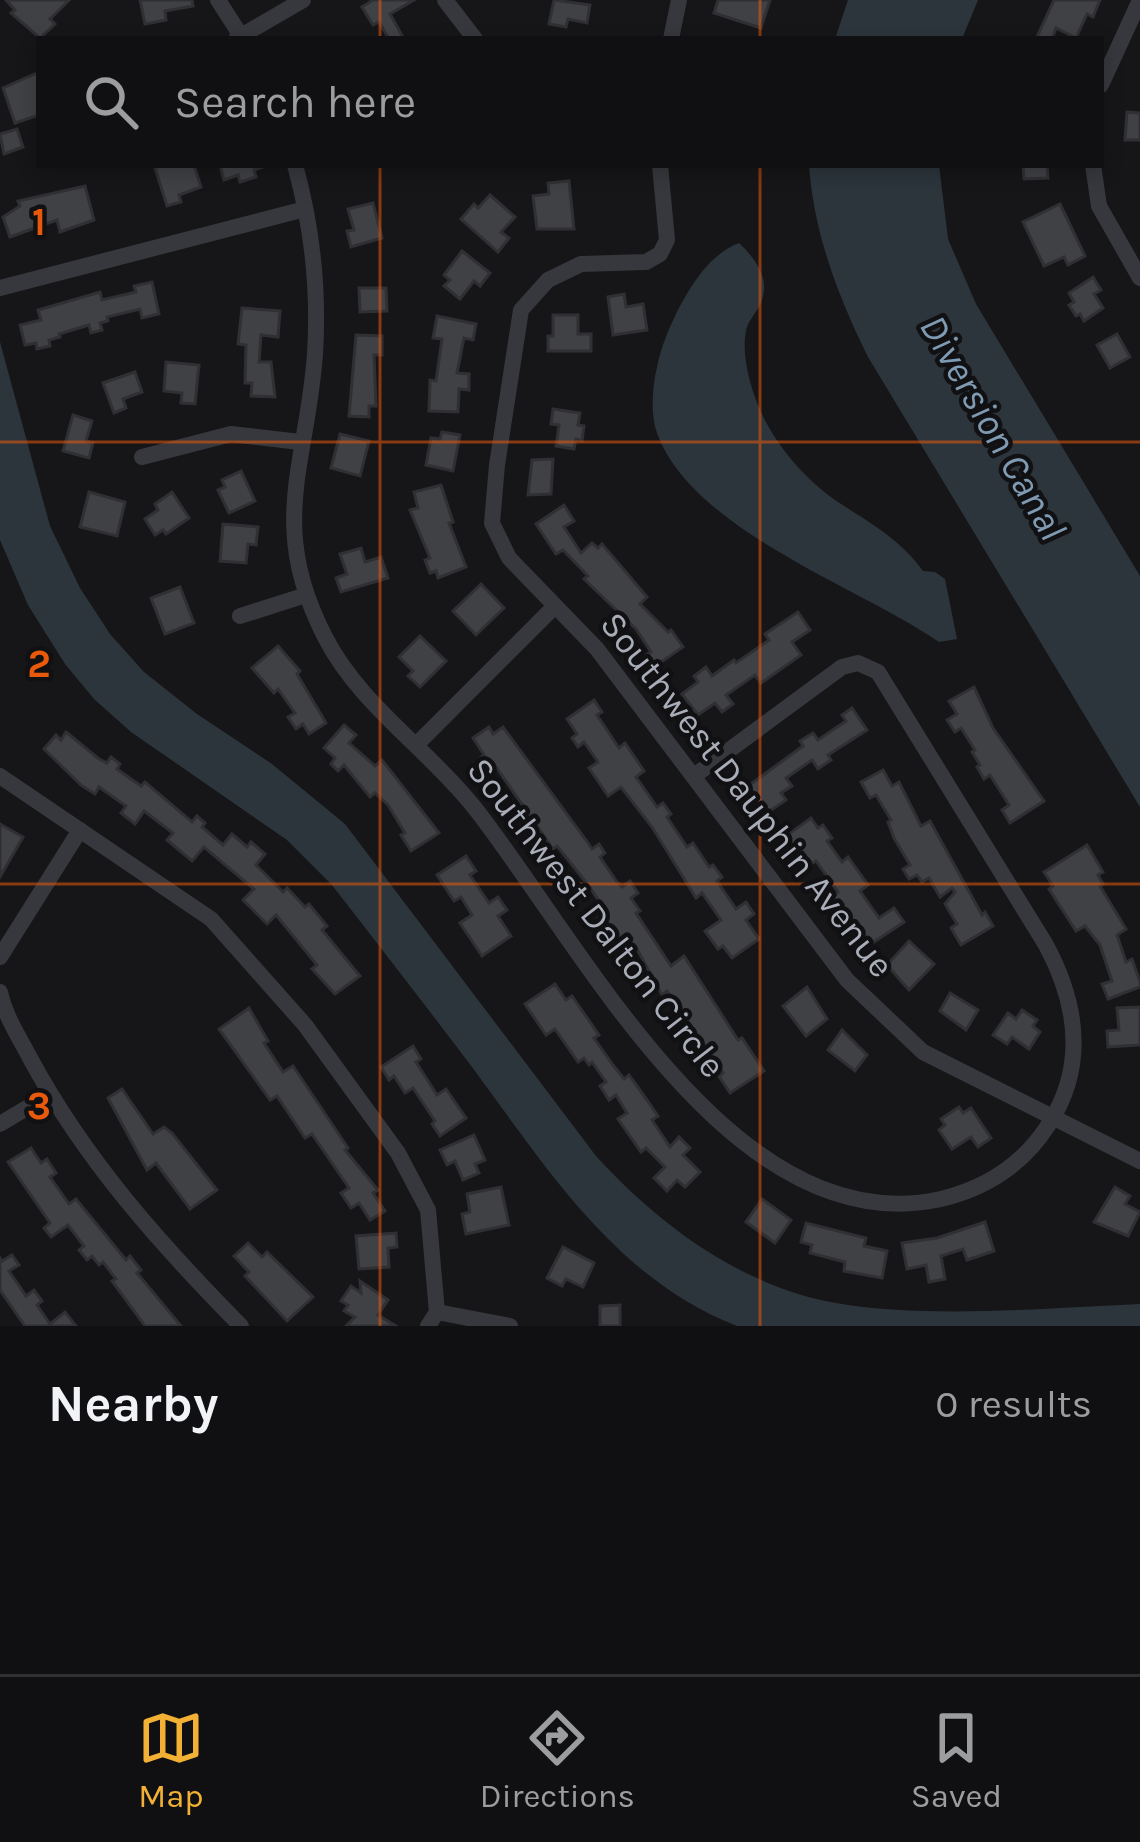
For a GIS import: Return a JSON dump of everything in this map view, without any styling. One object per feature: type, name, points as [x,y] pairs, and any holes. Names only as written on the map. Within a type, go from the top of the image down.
[{"type":"street","points":[[218,0],[239,36]]},
{"type":"street","points":[[243,36],[303,0]]},
{"type":"street","points":[[445,0],[473,36]]},
{"type":"street","points":[[672,36],[679,0]]},
{"type":"street","points":[[1104,78],[1139,0]]},
{"type":"street","name":"Southwest Dalton Circle","points":[[296,168],[314,266],[315,338],[292,519],[306,595],[346,671],[473,806],[686,1092],[774,1167],[838,1195],[917,1204],[972,1192],[1026,1155],[1054,1117],[1067,1087],[1075,1040],[1073,1007],[1061,973],[878,672],[866,664],[850,664],[694,776]]},
{"type":"street","name":"Southwest Dauphin Avenue","points":[[660,168],[667,240],[660,254],[646,262],[581,264],[548,280],[521,310],[492,523],[509,558],[597,649],[847,980],[923,1052],[1140,1161]]},
{"type":"street","points":[[1093,168],[1099,206],[1140,278]]},
{"type":"street","points":[[0,288],[305,209]]},
{"type":"street","points":[[142,457],[231,434],[300,442]]},
{"type":"street","points":[[240,616],[306,595]]},
{"type":"street","points":[[417,744],[554,607]]},
{"type":"street","points":[[0,776],[211,919],[258,968],[353,1087],[398,1153],[428,1210],[433,1319],[510,1326]]},
{"type":"street","points":[[0,956],[80,830]]},
{"type":"street","points":[[0,992],[3,1008],[50,1094],[93,1159],[147,1228],[241,1326]]},
{"type":"street","points":[[0,1124],[50,1094]]},
{"type":"water","points":[[848,0],[978,0],[963,36],[836,36]]},
{"type":"water","name":"Diversion Canal","points":[[809,168],[939,168],[948,239],[976,304],[1140,576],[1140,807],[868,357],[829,264]]},
{"type":"water","points":[[739,243],[763,281],[763,298],[747,328],[745,351],[757,403],[768,425],[815,484],[894,541],[923,571],[945,579],[957,639],[939,642],[781,553],[705,499],[676,468],[654,422],[659,357],[695,281],[715,258]]},
{"type":"water","points":[[0,342],[50,526],[80,588],[110,634],[144,672],[272,764],[345,824],[596,1156],[647,1206],[735,1267],[801,1295],[908,1310],[1140,1304],[1140,1326],[737,1326],[655,1280],[619,1250],[556,1181],[332,885],[287,840],[131,732],[65,664],[28,605],[0,540]]},
{"type":"building","points":[[6,0],[69,0],[50,19],[55,24],[42,36],[11,13],[15,10]]},
{"type":"building","points":[[140,0],[192,0],[193,6],[165,11],[166,20],[145,24]]},
{"type":"building","points":[[373,0],[414,0],[390,14],[402,36],[387,36],[362,7]]},
{"type":"building","points":[[554,0],[590,5],[587,23],[568,19],[566,27],[549,24]]},
{"type":"building","points":[[718,0],[770,0],[761,28],[714,13]]},
{"type":"building","points":[[1054,0],[1100,0],[1077,36],[1056,28],[1053,36],[1037,36]]},
{"type":"building","points":[[36,73],[36,116],[15,123],[3,88]]},
{"type":"building","points":[[1127,112],[1140,113],[1140,140],[1125,140]]},
{"type":"building","points":[[17,129],[23,147],[4,154],[0,134]]},
{"type":"building","points":[[155,168],[195,168],[201,187],[179,195],[181,202],[167,206]]},
{"type":"building","points":[[221,168],[260,168],[254,170],[256,177],[240,182],[238,175],[224,180]]},
{"type":"building","points":[[1023,168],[1047,168],[1048,178],[1024,179]]},
{"type":"building","points":[[569,181],[574,229],[537,229],[533,196],[549,194],[548,183]]},
{"type":"building","points":[[85,186],[94,220],[60,232],[57,220],[10,237],[3,217],[20,206],[18,201]]},
{"type":"building","points":[[490,195],[515,217],[501,232],[509,238],[498,252],[461,219]]},
{"type":"building","points":[[373,203],[382,238],[351,247],[347,231],[354,230],[348,209]]},
{"type":"building","points":[[1060,204],[1085,256],[1068,265],[1064,257],[1044,266],[1023,222]]},
{"type":"building","points":[[462,251],[490,273],[480,286],[474,281],[460,299],[444,286],[450,280],[444,275]]},
{"type":"building","points":[[1093,277],[1101,290],[1094,294],[1103,308],[1084,321],[1069,305],[1074,302],[1069,293]]},
{"type":"building","points":[[152,282],[159,314],[142,318],[140,309],[107,317],[108,321],[100,323],[102,330],[91,333],[89,325],[59,334],[49,340],[50,346],[25,345],[20,325],[41,320],[38,310],[100,292],[102,300],[136,292],[134,286]]},
{"type":"building","points":[[359,288],[386,288],[387,311],[360,312]]},
{"type":"building","points":[[624,294],[626,307],[643,304],[647,330],[613,335],[608,297]]},
{"type":"building","points":[[242,308],[280,311],[278,337],[261,335],[259,362],[271,362],[275,397],[251,396],[252,383],[245,383],[246,345],[238,344]]},
{"type":"building","points":[[553,315],[578,315],[578,334],[591,334],[591,351],[548,351]]},
{"type":"building","points":[[437,316],[476,324],[473,340],[464,338],[457,373],[469,374],[469,390],[459,389],[458,412],[429,411],[430,380],[436,381],[442,339],[433,338]]},
{"type":"building","points":[[1117,334],[1130,357],[1110,368],[1097,345]]},
{"type":"building","points":[[356,335],[382,336],[382,355],[374,355],[376,406],[369,406],[369,417],[349,416]]},
{"type":"building","points":[[166,362],[199,365],[195,404],[181,403],[182,393],[164,391]]},
{"type":"building","points":[[135,372],[142,392],[123,399],[126,408],[114,413],[103,383]]},
{"type":"building","points":[[553,409],[580,413],[582,441],[576,439],[574,449],[556,446],[559,425],[551,424]]},
{"type":"building","points":[[73,415],[92,421],[86,441],[93,443],[89,458],[63,451]]},
{"type":"building","points":[[442,432],[460,435],[453,471],[426,465],[431,438],[440,439]]},
{"type":"building","points":[[340,434],[369,441],[360,476],[331,468]]},
{"type":"building","points":[[553,459],[551,494],[528,495],[532,460]]},
{"type":"building","points":[[241,471],[255,501],[229,513],[218,490],[225,487],[222,480]]},
{"type":"building","points":[[441,485],[466,567],[438,578],[436,571],[430,573],[425,560],[430,558],[410,510],[418,508],[414,492]]},
{"type":"building","points":[[89,492],[125,502],[117,536],[80,527]]},
{"type":"building","points":[[172,492],[189,518],[166,534],[163,530],[155,535],[145,519]]},
{"type":"building","points":[[564,505],[574,521],[564,527],[581,553],[592,543],[598,548],[602,544],[647,597],[640,604],[683,647],[654,667],[646,655],[651,652],[636,629],[584,579],[588,576],[563,550],[556,554],[536,524]]},
{"type":"building","points":[[223,524],[258,527],[256,545],[248,544],[246,563],[220,561]]},
{"type":"building","points":[[361,548],[365,562],[381,557],[388,578],[341,592],[336,578],[347,574],[340,554]]},
{"type":"building","points":[[481,584],[504,608],[476,635],[453,611]]},
{"type":"building","points":[[180,587],[194,623],[165,634],[151,598]]},
{"type":"building","points":[[798,612],[810,630],[792,642],[801,655],[761,683],[755,675],[726,695],[733,704],[722,712],[715,703],[698,715],[682,694],[698,682],[694,676],[706,667],[712,676],[736,663],[769,640],[765,634]]},
{"type":"building","points":[[420,636],[446,661],[420,687],[399,657]]},
{"type":"building","points":[[278,646],[300,671],[297,674],[326,723],[309,734],[303,724],[296,729],[288,717],[295,713],[278,689],[274,693],[252,668]]},
{"type":"building","points":[[974,687],[993,728],[1044,801],[1010,823],[1002,810],[1009,805],[990,775],[984,779],[975,750],[961,728],[955,732],[947,720],[957,714],[949,701]]},
{"type":"building","points":[[594,700],[602,712],[597,715],[619,748],[625,743],[644,771],[636,777],[657,807],[663,803],[687,847],[693,843],[709,867],[713,865],[722,877],[717,881],[736,909],[746,902],[754,914],[746,920],[759,939],[732,958],[705,931],[721,920],[702,893],[696,898],[621,787],[608,796],[589,768],[598,762],[584,742],[578,747],[572,738],[577,734],[567,719]]},
{"type":"building","points":[[852,708],[867,730],[828,755],[831,760],[818,769],[812,760],[786,778],[792,786],[781,793],[786,800],[767,813],[748,786],[803,746],[800,741],[813,733],[818,740],[846,721],[842,715]]},
{"type":"building","points":[[344,725],[356,735],[349,743],[375,766],[382,760],[439,833],[411,851],[388,805],[375,793],[370,797],[344,765],[338,771],[331,764],[335,758],[324,748]]},
{"type":"building","points":[[489,727],[493,734],[503,727],[592,849],[599,844],[605,853],[600,857],[617,882],[622,887],[630,881],[638,893],[631,898],[640,911],[636,913],[671,966],[684,956],[738,1040],[742,1038],[764,1071],[730,1093],[719,1076],[723,1073],[667,991],[662,995],[636,947],[626,953],[608,932],[598,918],[606,912],[589,886],[557,846],[553,849],[494,764],[489,768],[481,757],[473,738]]},
{"type":"building","points":[[66,732],[99,759],[107,763],[111,757],[120,764],[117,769],[141,786],[145,782],[192,822],[197,816],[205,823],[202,827],[223,845],[232,834],[247,847],[251,842],[265,854],[256,865],[283,892],[287,888],[305,907],[309,904],[327,926],[322,930],[360,976],[335,994],[276,915],[267,924],[243,900],[254,889],[204,847],[192,861],[167,840],[173,833],[144,811],[135,824],[121,813],[126,806],[99,787],[95,794],[81,785],[44,749],[56,735],[61,740]]},
{"type":"building","points":[[883,770],[892,786],[899,782],[921,826],[930,821],[982,915],[985,912],[993,926],[961,945],[951,928],[957,924],[945,904],[955,892],[952,888],[940,897],[929,878],[922,882],[917,875],[909,879],[903,869],[910,865],[894,838],[891,820],[876,795],[870,798],[861,782]]},
{"type":"building","points":[[811,818],[818,828],[823,825],[832,838],[827,841],[842,862],[848,857],[868,885],[860,891],[879,918],[894,908],[904,922],[865,948],[833,896],[838,892],[816,861],[811,864],[798,846],[792,850],[783,838]]},
{"type":"building","points":[[0,824],[23,837],[0,877]]},
{"type":"building","points":[[1087,845],[1103,872],[1098,875],[1100,886],[1126,929],[1117,935],[1126,962],[1132,959],[1140,982],[1140,987],[1108,999],[1102,984],[1112,981],[1100,945],[1085,926],[1076,931],[1049,889],[1053,886],[1044,872]]},
{"type":"building","points":[[466,856],[476,871],[470,875],[489,903],[498,897],[507,910],[498,916],[511,936],[482,956],[460,923],[472,915],[461,897],[454,901],[437,875]]},
{"type":"building","points":[[909,941],[934,964],[909,990],[887,965]]},
{"type":"building","points":[[555,984],[566,1000],[572,996],[613,1065],[624,1079],[629,1075],[647,1100],[658,1116],[652,1120],[670,1147],[679,1137],[690,1148],[683,1155],[700,1172],[685,1187],[677,1180],[667,1191],[654,1178],[665,1167],[646,1148],[641,1152],[618,1119],[627,1113],[616,1095],[609,1100],[600,1086],[606,1082],[592,1062],[589,1065],[584,1058],[578,1062],[555,1029],[546,1035],[525,1004]]},
{"type":"building","points":[[807,987],[827,1019],[806,1036],[783,1006]]},
{"type":"building","points":[[950,993],[978,1010],[966,1030],[940,1011]]},
{"type":"building","points":[[1140,1007],[1140,1045],[1108,1047],[1107,1031],[1119,1030],[1117,1008]]},
{"type":"building","points":[[249,1008],[283,1072],[293,1066],[348,1148],[345,1150],[378,1190],[373,1193],[385,1211],[370,1220],[359,1203],[351,1208],[341,1193],[349,1188],[312,1134],[305,1138],[277,1096],[270,1100],[219,1029]]},
{"type":"building","points":[[1022,1010],[1037,1020],[1033,1026],[1040,1032],[1029,1049],[1012,1037],[1007,1044],[993,1035],[1008,1013],[1016,1019]]},
{"type":"building","points":[[842,1030],[867,1055],[855,1071],[828,1050]]},
{"type":"building","points":[[413,1046],[421,1059],[416,1062],[437,1095],[446,1089],[466,1118],[440,1136],[413,1088],[405,1093],[381,1067]]},
{"type":"building","points":[[122,1089],[153,1134],[164,1127],[172,1133],[217,1190],[190,1209],[156,1163],[147,1170],[108,1098]]},
{"type":"building","points":[[959,1107],[963,1113],[971,1108],[991,1138],[978,1147],[971,1137],[952,1149],[939,1130],[945,1125],[941,1119]]},
{"type":"building","points":[[474,1135],[485,1160],[475,1164],[479,1173],[463,1180],[455,1161],[447,1165],[440,1150]]},
{"type":"building","points":[[31,1148],[41,1163],[47,1159],[56,1173],[50,1177],[69,1204],[76,1199],[126,1260],[130,1256],[141,1270],[137,1273],[181,1326],[145,1326],[103,1262],[99,1265],[92,1256],[87,1260],[79,1250],[84,1246],[68,1225],[51,1237],[44,1228],[50,1223],[8,1162]]},
{"type":"building","points":[[501,1187],[509,1225],[466,1234],[462,1214],[470,1212],[467,1194]]},
{"type":"building","points":[[1115,1187],[1130,1196],[1125,1204],[1140,1212],[1128,1236],[1094,1222]]},
{"type":"building","points":[[762,1199],[791,1220],[775,1243],[746,1222]]},
{"type":"building","points":[[985,1222],[994,1251],[967,1260],[963,1249],[941,1256],[945,1279],[929,1282],[926,1265],[907,1269],[902,1243],[937,1238]]},
{"type":"building","points":[[806,1223],[866,1238],[864,1246],[887,1251],[882,1278],[844,1271],[845,1262],[810,1253],[812,1245],[801,1242]]},
{"type":"building","points":[[396,1233],[397,1247],[388,1248],[389,1267],[359,1269],[356,1236]]},
{"type":"building","points":[[248,1243],[262,1257],[267,1252],[313,1297],[287,1321],[245,1276],[249,1272],[234,1256]]},
{"type":"building","points":[[563,1247],[594,1263],[583,1287],[566,1279],[562,1286],[547,1278]]},
{"type":"building","points":[[12,1255],[19,1265],[9,1271],[26,1296],[34,1290],[42,1301],[37,1305],[50,1324],[65,1312],[76,1326],[25,1326],[0,1290],[0,1258]]},
{"type":"building","points":[[360,1281],[388,1300],[378,1315],[396,1326],[346,1326],[355,1317],[344,1311],[348,1305],[341,1301],[351,1286],[361,1293]]},
{"type":"building","points":[[620,1305],[620,1326],[600,1326],[600,1306]]}]
